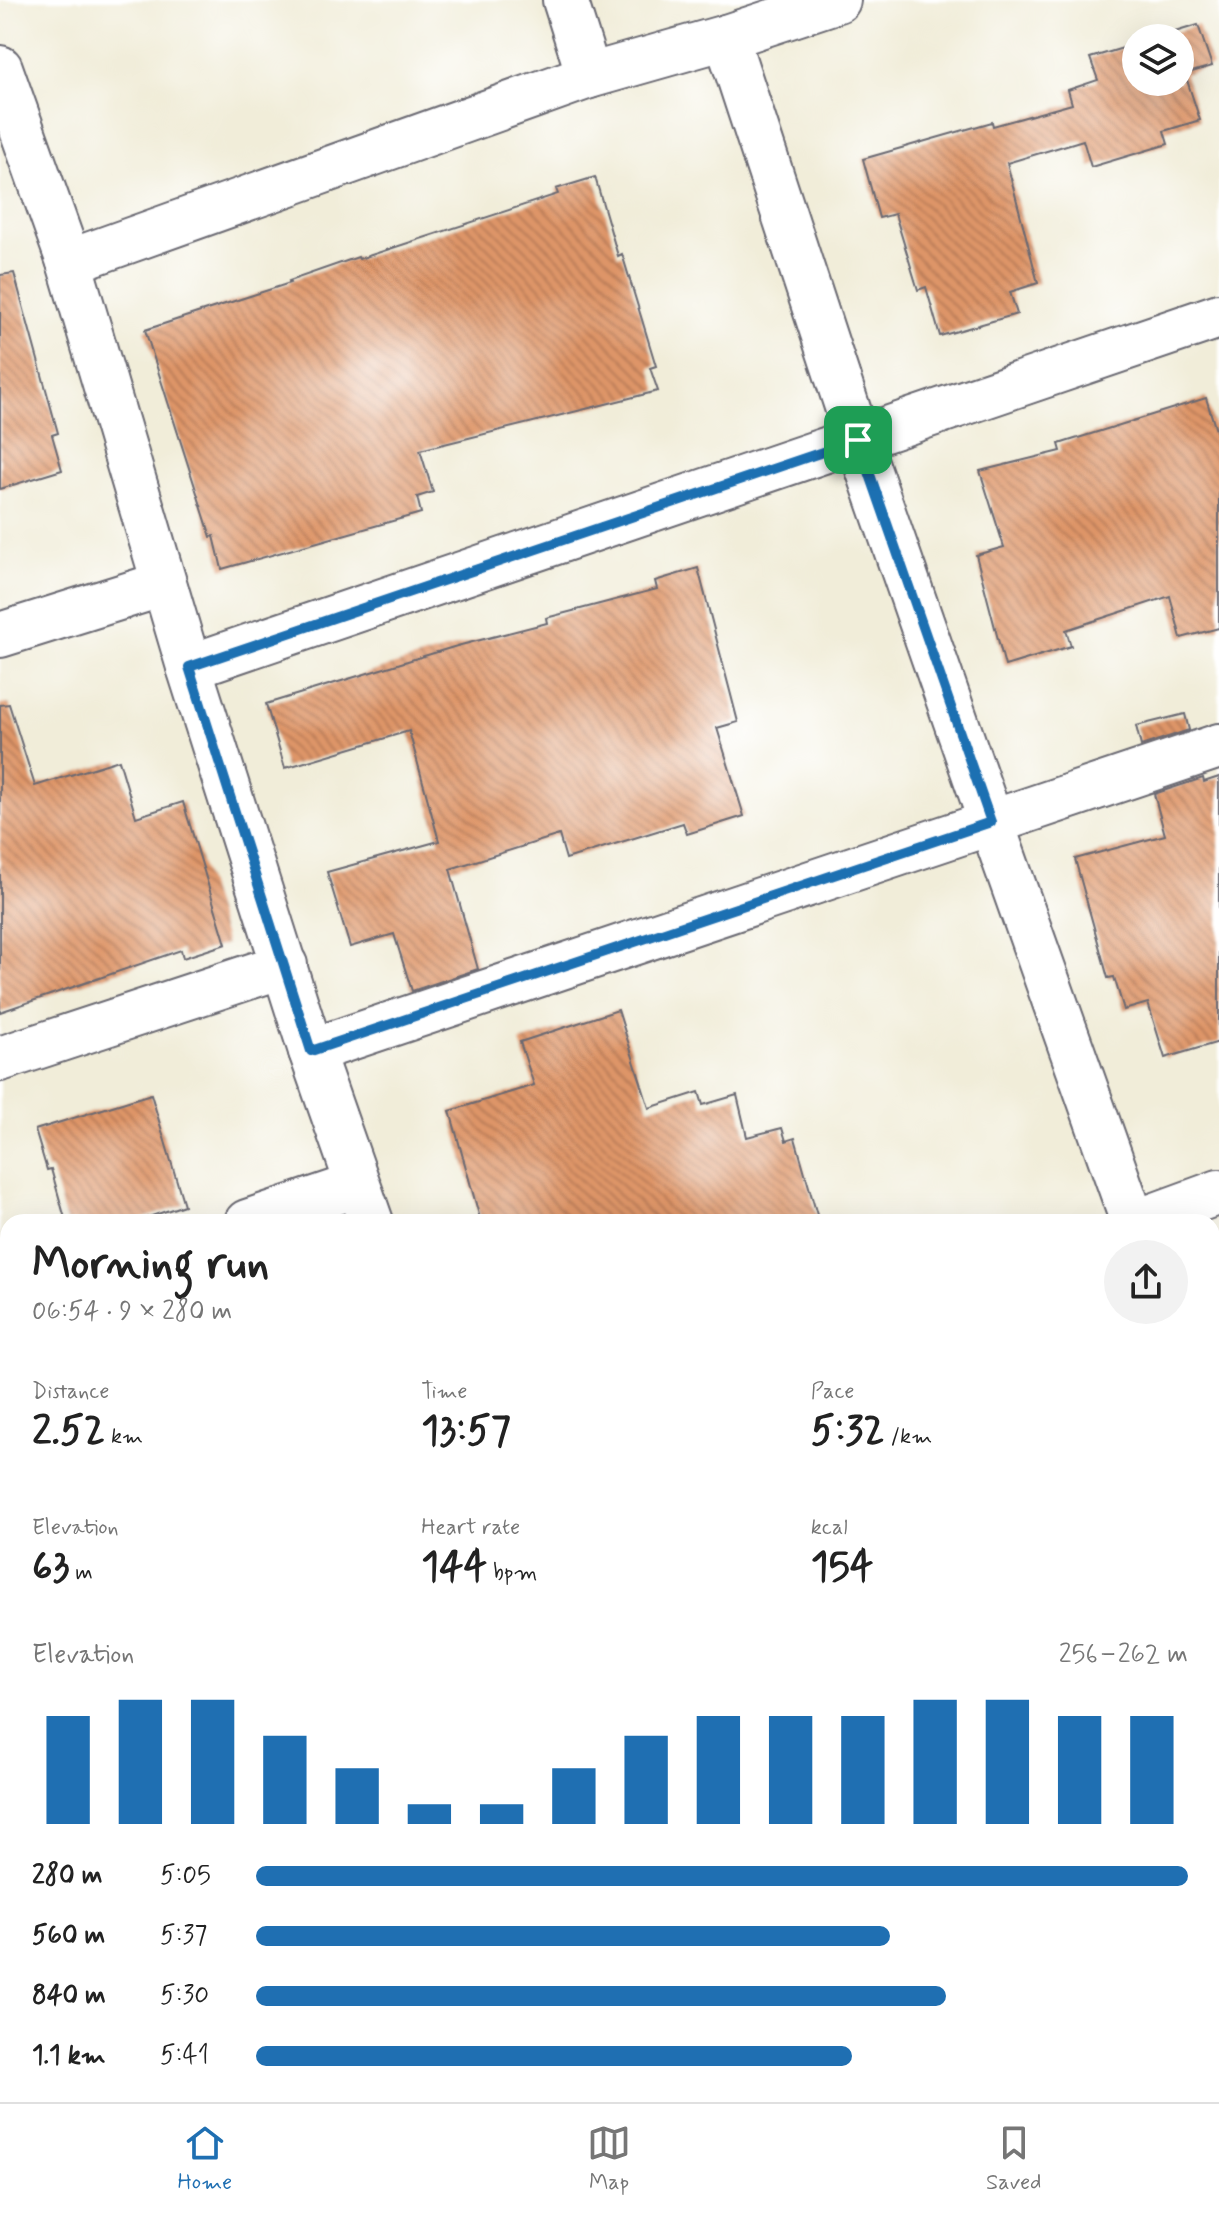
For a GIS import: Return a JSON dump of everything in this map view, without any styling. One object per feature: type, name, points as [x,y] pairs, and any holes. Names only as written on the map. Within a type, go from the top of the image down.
[{"type":"street","points":[[565,0],[589,76]]},
{"type":"street","points":[[69,262],[589,76],[726,37],[825,2]]},
{"type":"street","points":[[726,37],[858,440],[1132,1214]]},
{"type":"street","points":[[0,68],[69,262],[163,584],[311,1051],[364,1204],[299,1214]]},
{"type":"street","points":[[189,667],[1219,316]]},
{"type":"street","points":[[0,635],[163,584]]},
{"type":"street","points":[[311,1051],[1219,746]]},
{"type":"street","points":[[0,1059],[285,965]]},
{"type":"street","points":[[1157,1214],[1219,1192]]},
{"type":"building","points":[[1198,25],[1212,66],[1194,71],[1194,26]]},
{"type":"building","points":[[1122,48],[1122,96],[1192,96],[1200,120],[1164,131],[1168,144],[1091,167],[1083,140],[1007,163],[1038,283],[1010,292],[1017,314],[940,336],[926,287],[918,290],[895,214],[879,218],[863,159],[992,122],[993,126],[1072,104],[1068,90],[1098,80],[1090,58]]},
{"type":"building","points":[[595,177],[656,366],[650,368],[658,391],[420,450],[433,492],[417,497],[421,513],[222,569],[214,536],[211,537],[145,330],[290,283],[358,257],[558,194],[556,189]]},
{"type":"building","points":[[14,273],[58,433],[52,435],[62,470],[0,489],[0,275]]},
{"type":"building","points":[[1206,398],[1219,440],[1219,628],[1181,638],[1170,596],[1066,630],[1071,646],[1005,666],[976,555],[1004,547],[980,471],[1061,451],[1059,444]]},
{"type":"building","points":[[698,568],[738,722],[717,728],[744,816],[687,834],[683,823],[566,859],[559,835],[450,869],[478,969],[412,991],[394,934],[350,947],[327,872],[439,841],[409,731],[285,768],[266,704],[457,646],[547,623],[546,618],[657,589],[655,581]]},
{"type":"building","points":[[9,704],[35,786],[119,760],[136,817],[183,802],[226,944],[183,958],[181,950],[0,1012],[0,705]]},
{"type":"building","points":[[1185,714],[1189,730],[1141,746],[1136,726]]},
{"type":"building","points":[[1219,777],[1219,1042],[1165,1058],[1148,1003],[1124,1010],[1114,977],[1108,978],[1075,859],[1165,835],[1154,794],[1203,778],[1204,782]]},
{"type":"building","points":[[618,1010],[649,1108],[699,1092],[703,1105],[737,1095],[747,1137],[782,1128],[786,1141],[795,1138],[817,1214],[479,1214],[450,1111],[534,1085],[520,1042]]},
{"type":"building","points":[[151,1094],[184,1205],[158,1214],[64,1214],[51,1169],[47,1170],[35,1130]]},
{"type":"route","points":[[858,440],[991,822],[311,1051],[189,667],[858,440]]}]
